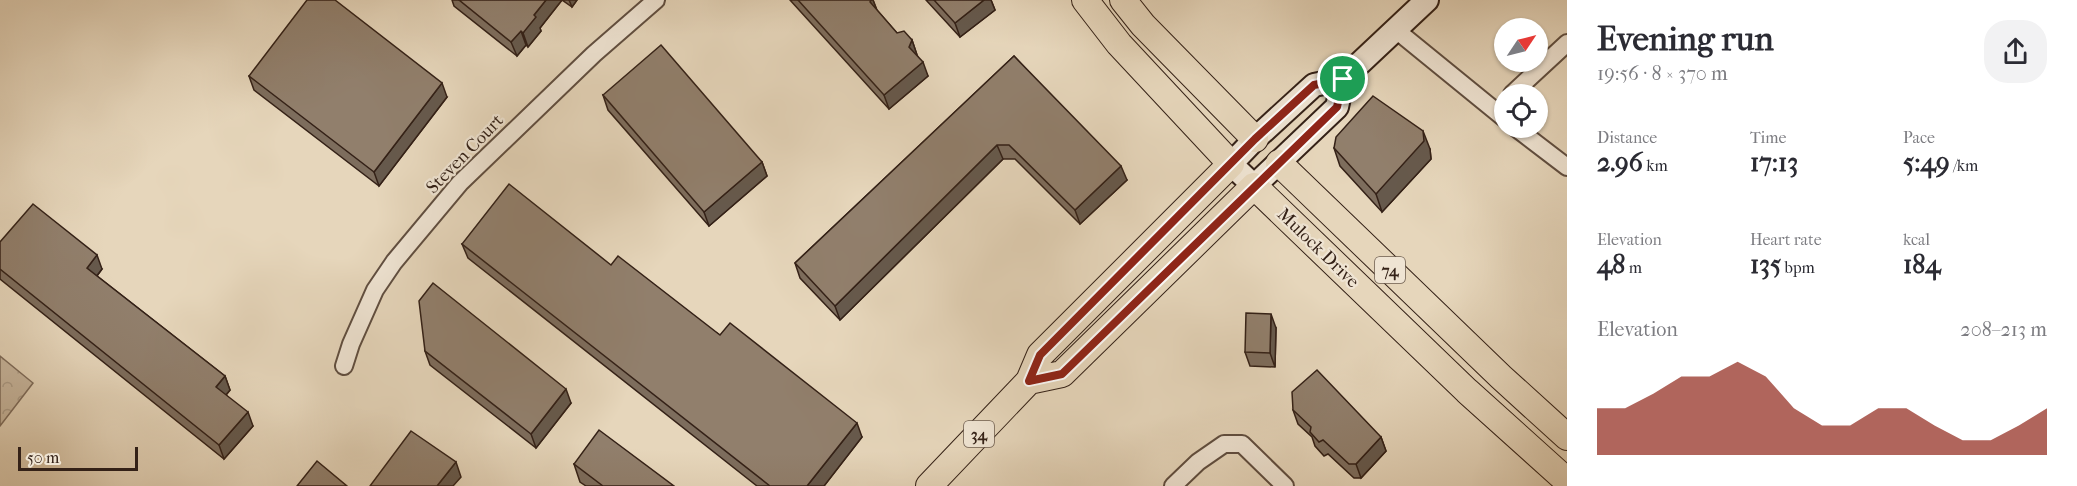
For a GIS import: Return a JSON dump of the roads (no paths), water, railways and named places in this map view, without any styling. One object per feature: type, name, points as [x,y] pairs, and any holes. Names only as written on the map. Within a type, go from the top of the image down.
[{"type":"main road","name":"Mulock Drive","points":[[1085,0],[1125,50],[1231,164],[1467,391],[1567,481]]},
{"type":"main road","name":"Mulock Drive","points":[[1123,0],[1143,26],[1279,163],[1567,437]]},
{"type":"main road","points":[[1029,381],[1062,374],[1337,107],[1343,79],[1427,0]]},
{"type":"main road","name":"34","points":[[929,486],[1029,381],[1040,355],[1255,139],[1314,85],[1343,79]]},
{"type":"street","name":"Steven Court","points":[[344,366],[351,344],[375,290],[394,262],[460,183],[594,54],[656,0]]},
{"type":"street","points":[[1396,30],[1494,105]]},
{"type":"street","points":[[1523,84],[1567,43]]},
{"type":"street","points":[[1529,138],[1567,167]]},
{"type":"street","points":[[1173,486],[1198,462],[1224,444],[1242,444],[1285,486]]}]
